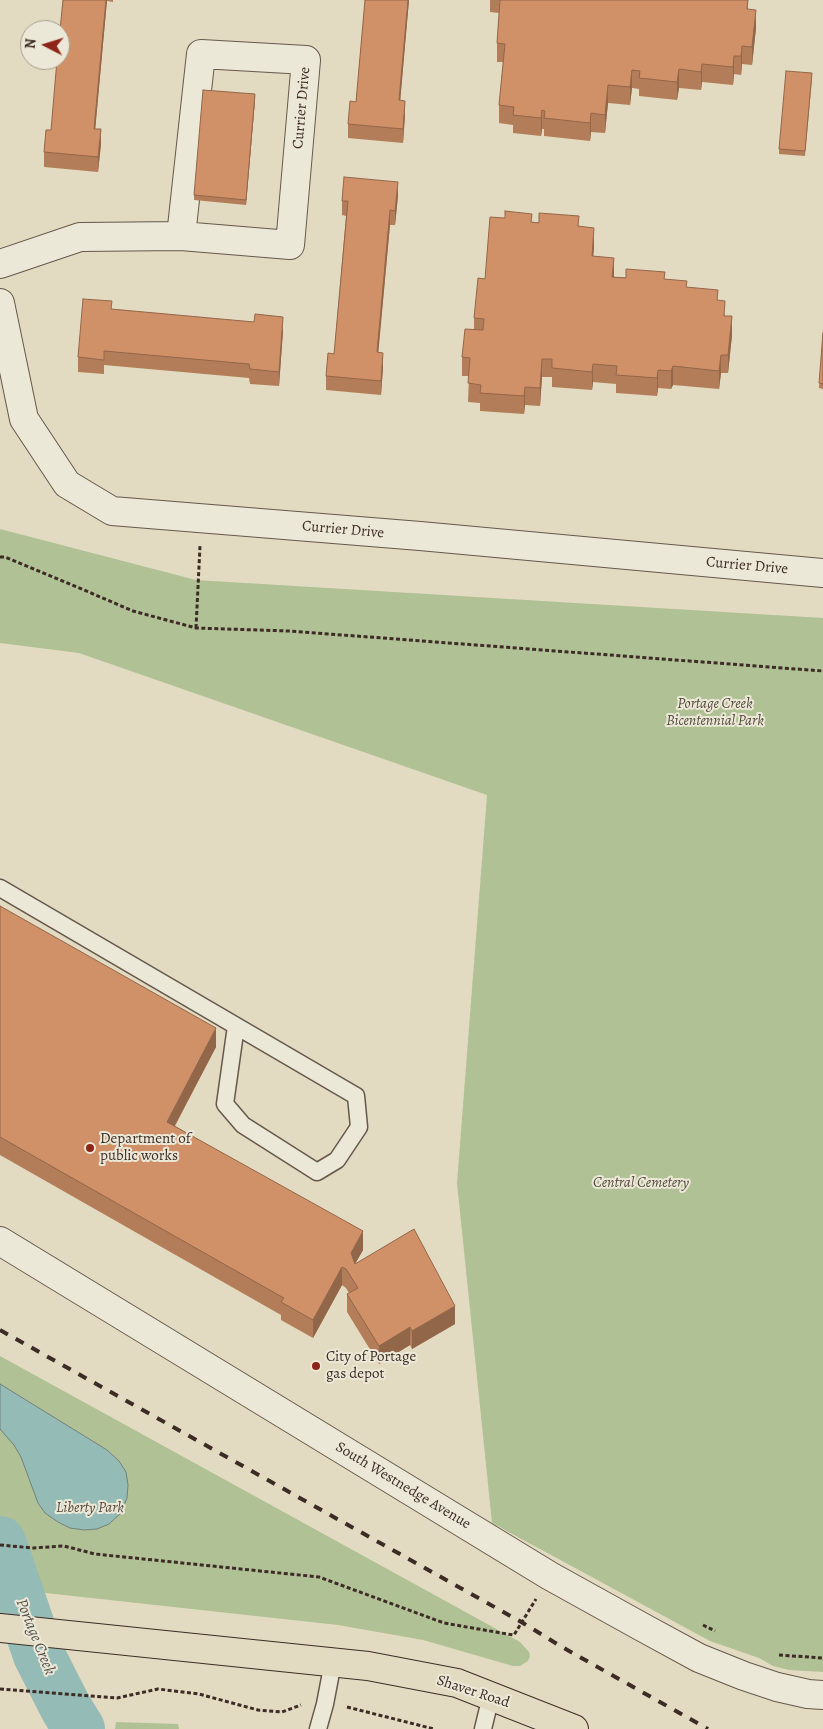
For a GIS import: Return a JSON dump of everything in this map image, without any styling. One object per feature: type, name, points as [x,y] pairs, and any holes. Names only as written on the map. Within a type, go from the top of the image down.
[{"type":"main road","points":[[0,1628],[333,1662]]},
{"type":"main road","name":"Shaver Road","points":[[333,1662],[368,1666],[457,1684],[574,1729]]},
{"type":"street","name":"Currier Drive","points":[[0,264],[80,237],[181,236],[290,245],[306,60],[200,54],[181,236]]},
{"type":"street","name":"Currier Drive","points":[[0,302],[24,419],[67,484],[112,511],[823,573]]},
{"type":"street","name":"South Westnedge Avenue","points":[[0,1241],[550,1576],[699,1658],[777,1687],[808,1694],[823,1695]]},
{"type":"lane","points":[[0,888],[356,1096],[360,1126],[337,1160],[317,1172],[243,1125],[225,1104],[236,1026]]},
{"type":"lane","points":[[318,1729],[333,1662]]},
{"type":"lane","points":[[483,1729],[492,1696]]},
{"type":"path","points":[[196,628],[202,518]]},
{"type":"path","points":[[0,557],[59,579],[132,611],[196,628],[289,631],[823,672]]},
{"type":"path","points":[[0,1545],[33,1548],[64,1546],[95,1554],[319,1577],[444,1623],[514,1635],[550,1576]]},
{"type":"path","points":[[701,1624],[718,1633]]},
{"type":"path","points":[[774,1655],[823,1658]]},
{"type":"path","points":[[0,1689],[118,1698],[158,1689],[199,1694],[258,1710],[282,1712],[304,1704],[325,1704],[352,1708],[434,1729]]},
{"type":"green space","name":"Central Cemetery","points":[[0,529],[196,580],[823,618],[823,1672],[789,1670],[773,1666],[759,1658],[710,1641],[492,1523],[457,1183],[487,795],[79,653],[0,643]]},
{"type":"green space","name":"Liberty Park","points":[[0,1356],[520,1642],[529,1652],[528,1661],[520,1666],[513,1666],[423,1640],[338,1625],[0,1588]]},
{"type":"green space","points":[[116,1722],[178,1724],[179,1729],[115,1729]]},
{"type":"water","points":[[0,1384],[107,1450],[119,1461],[126,1472],[127,1498],[121,1513],[109,1524],[97,1529],[70,1528],[45,1513],[38,1503],[21,1457],[14,1445],[0,1429]]},
{"type":"building","points":[[63,0],[106,0],[94,129],[101,129],[98,157],[44,152],[46,130],[51,130],[56,70],[70,70],[70,20],[61,20]]},
{"type":"building","points":[[365,0],[408,0],[399,100],[405,101],[403,129],[348,124],[350,101],[356,102]]},
{"type":"building","points":[[500,0],[748,0],[747,9],[756,10],[752,47],[742,46],[741,56],[734,56],[733,67],[702,64],[701,72],[679,69],[677,82],[639,78],[640,71],[632,70],[630,87],[608,85],[605,115],[591,113],[590,123],[544,118],[545,111],[542,110],[541,118],[513,115],[514,107],[499,105],[505,44],[497,43]]},
{"type":"building","points":[[786,71],[812,73],[805,151],[779,149]]},
{"type":"building","points":[[203,90],[255,94],[246,200],[194,195]]},
{"type":"building","points":[[344,177],[398,182],[395,211],[390,210],[377,352],[383,353],[381,381],[326,376],[328,353],[334,354],[348,201],[342,201]]},
{"type":"building","points":[[505,211],[532,214],[531,222],[539,223],[539,213],[579,216],[578,226],[594,228],[592,256],[614,258],[612,277],[626,278],[626,269],[665,272],[664,279],[687,281],[686,287],[718,290],[717,300],[725,301],[724,316],[732,316],[728,355],[721,355],[719,371],[673,366],[671,371],[658,370],[657,378],[616,375],[617,366],[593,364],[592,372],[552,368],[552,359],[542,359],[540,388],[525,387],[524,396],[480,393],[481,385],[468,383],[470,358],[462,357],[465,329],[483,330],[484,319],[474,318],[478,278],[485,279],[490,217],[505,218]]},
{"type":"building","points":[[83,299],[112,301],[111,309],[254,322],[255,314],[283,317],[279,372],[250,369],[249,364],[104,351],[104,360],[78,357]]},
{"type":"building","points":[[823,333],[823,384],[819,383]]},
{"type":"building","name":"Department of public works","points":[[0,906],[216,1028],[167,1122],[363,1231],[351,1253],[355,1264],[414,1229],[455,1306],[412,1331],[410,1327],[379,1346],[347,1294],[358,1288],[346,1269],[342,1267],[313,1320],[281,1302],[284,1298],[0,1137]]},
{"type":"waterway","name":"Portage Creek","points":[[0,1542],[39,1655],[79,1729]]},
{"type":"railway","points":[[0,1330],[523,1623],[708,1729]]},
{"type":"place","name":"Department of public works","points":[[90,1148]]},
{"type":"place","name":"City of Portage gas depot","points":[[316,1366]]},
{"type":"park label","name":"Portage Creek Bicentennial Park","points":[[715,712]]}]
